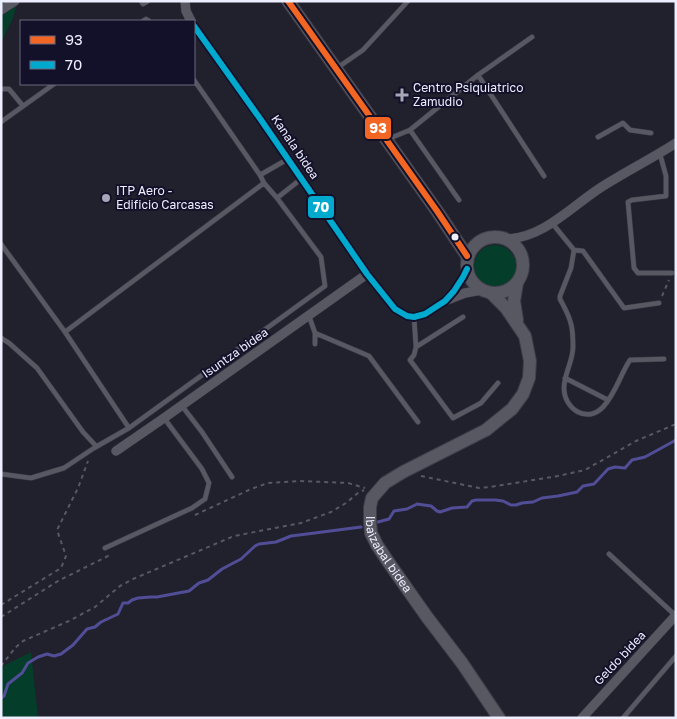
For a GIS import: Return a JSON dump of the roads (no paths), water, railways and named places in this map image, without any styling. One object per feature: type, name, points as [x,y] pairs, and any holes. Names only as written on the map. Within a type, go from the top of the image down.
[{"type":"street","points":[[1,10],[15,1]]},
{"type":"street","points":[[185,1],[186,11],[190,20]]},
{"type":"street","points":[[288,1],[437,211],[467,263],[469,278],[475,285],[486,292]]},
{"type":"street","name":"Kanala bidea","points":[[195,27],[367,274],[395,310],[414,317]]},
{"type":"street","points":[[508,239],[533,234],[600,188],[676,143]]},
{"type":"street","points":[[414,317],[425,314],[445,300],[459,284],[472,247],[479,241],[488,237],[498,236],[508,239],[515,244],[523,259],[523,268],[517,283],[509,290],[500,293],[465,293],[445,300]]},
{"type":"street","name":"Isuntza bidea","points":[[116,451],[367,274]]},
{"type":"street","name":"Ibaizabal bidea","points":[[517,283],[515,309],[519,326]]},
{"type":"street","name":"Ibaizabal bidea","points":[[486,292],[506,308],[525,336],[530,361],[529,378],[522,394],[512,409],[486,430],[385,483],[372,498],[370,522],[371,533],[377,546],[499,716]]},
{"type":"street","name":"Geldo bidea","points":[[582,718],[676,616]]},
{"type":"lane","points":[[141,1],[143,4],[148,1]]},
{"type":"lane","points":[[336,68],[363,50],[408,1]]},
{"type":"lane","points":[[387,140],[410,130],[478,75],[532,37]]},
{"type":"lane","points":[[478,75],[544,176]]},
{"type":"lane","points":[[1,474],[31,478],[64,468],[96,446],[129,428],[325,286],[321,257],[277,198],[264,184],[260,175],[195,81]]},
{"type":"lane","points":[[1,122],[53,85]]},
{"type":"lane","points":[[1,90],[9,89],[23,106]]},
{"type":"lane","points":[[598,137],[623,123],[630,130],[651,133]]},
{"type":"lane","points":[[410,130],[459,200]]},
{"type":"lane","points":[[660,154],[666,176],[666,196],[628,202],[634,268],[638,273],[672,273]]},
{"type":"lane","points":[[260,175],[288,159]]},
{"type":"lane","points":[[277,198],[301,179]]},
{"type":"lane","points":[[65,332],[264,184]]},
{"type":"lane","points":[[552,222],[574,250],[582,251],[624,308],[659,304]]},
{"type":"lane","points":[[1,244],[65,332],[129,428]]},
{"type":"lane","points":[[574,250],[560,296],[572,325],[573,350],[565,378],[564,390],[566,400],[583,415],[594,414],[608,400],[630,360],[664,359]]},
{"type":"lane","points":[[309,316],[315,333],[315,344]]},
{"type":"lane","points":[[416,347],[463,316]]},
{"type":"lane","points":[[414,317],[416,347],[410,360],[453,418],[481,403],[498,383]]},
{"type":"lane","points":[[315,333],[369,356],[418,422]]},
{"type":"lane","points":[[1,338],[37,368],[83,432],[96,446]]},
{"type":"lane","points":[[565,378],[608,400]]},
{"type":"lane","points":[[182,406],[232,477]]},
{"type":"lane","points":[[105,548],[192,508],[204,499],[209,482],[202,469],[164,418]]},
{"type":"lane","points":[[609,554],[676,616]]},
{"type":"lane","points":[[623,718],[676,656]]},
{"type":"waterway","points":[[378,522],[389,519],[394,511],[407,509],[417,504],[431,506],[440,512],[452,508],[467,507],[472,501],[476,500],[495,500],[516,505],[577,492],[583,486],[594,484],[608,469],[615,467],[625,468],[632,460],[645,457],[676,440]]},
{"type":"waterway","points":[[1,698],[4,696],[8,684],[22,673],[28,663],[47,654],[54,656],[61,654],[73,645],[87,629],[95,627],[118,614],[123,603],[128,603],[138,598],[157,597],[189,591],[199,583],[208,580],[222,569],[241,559],[259,544],[276,542],[291,536],[361,527]]},
{"type":"place","name":"Centro Psiquiatrico Zamudio","points":[[402,95]]},
{"type":"place","name":"ITP Aero - Edificio Carcasas","points":[[106,198]]}]
